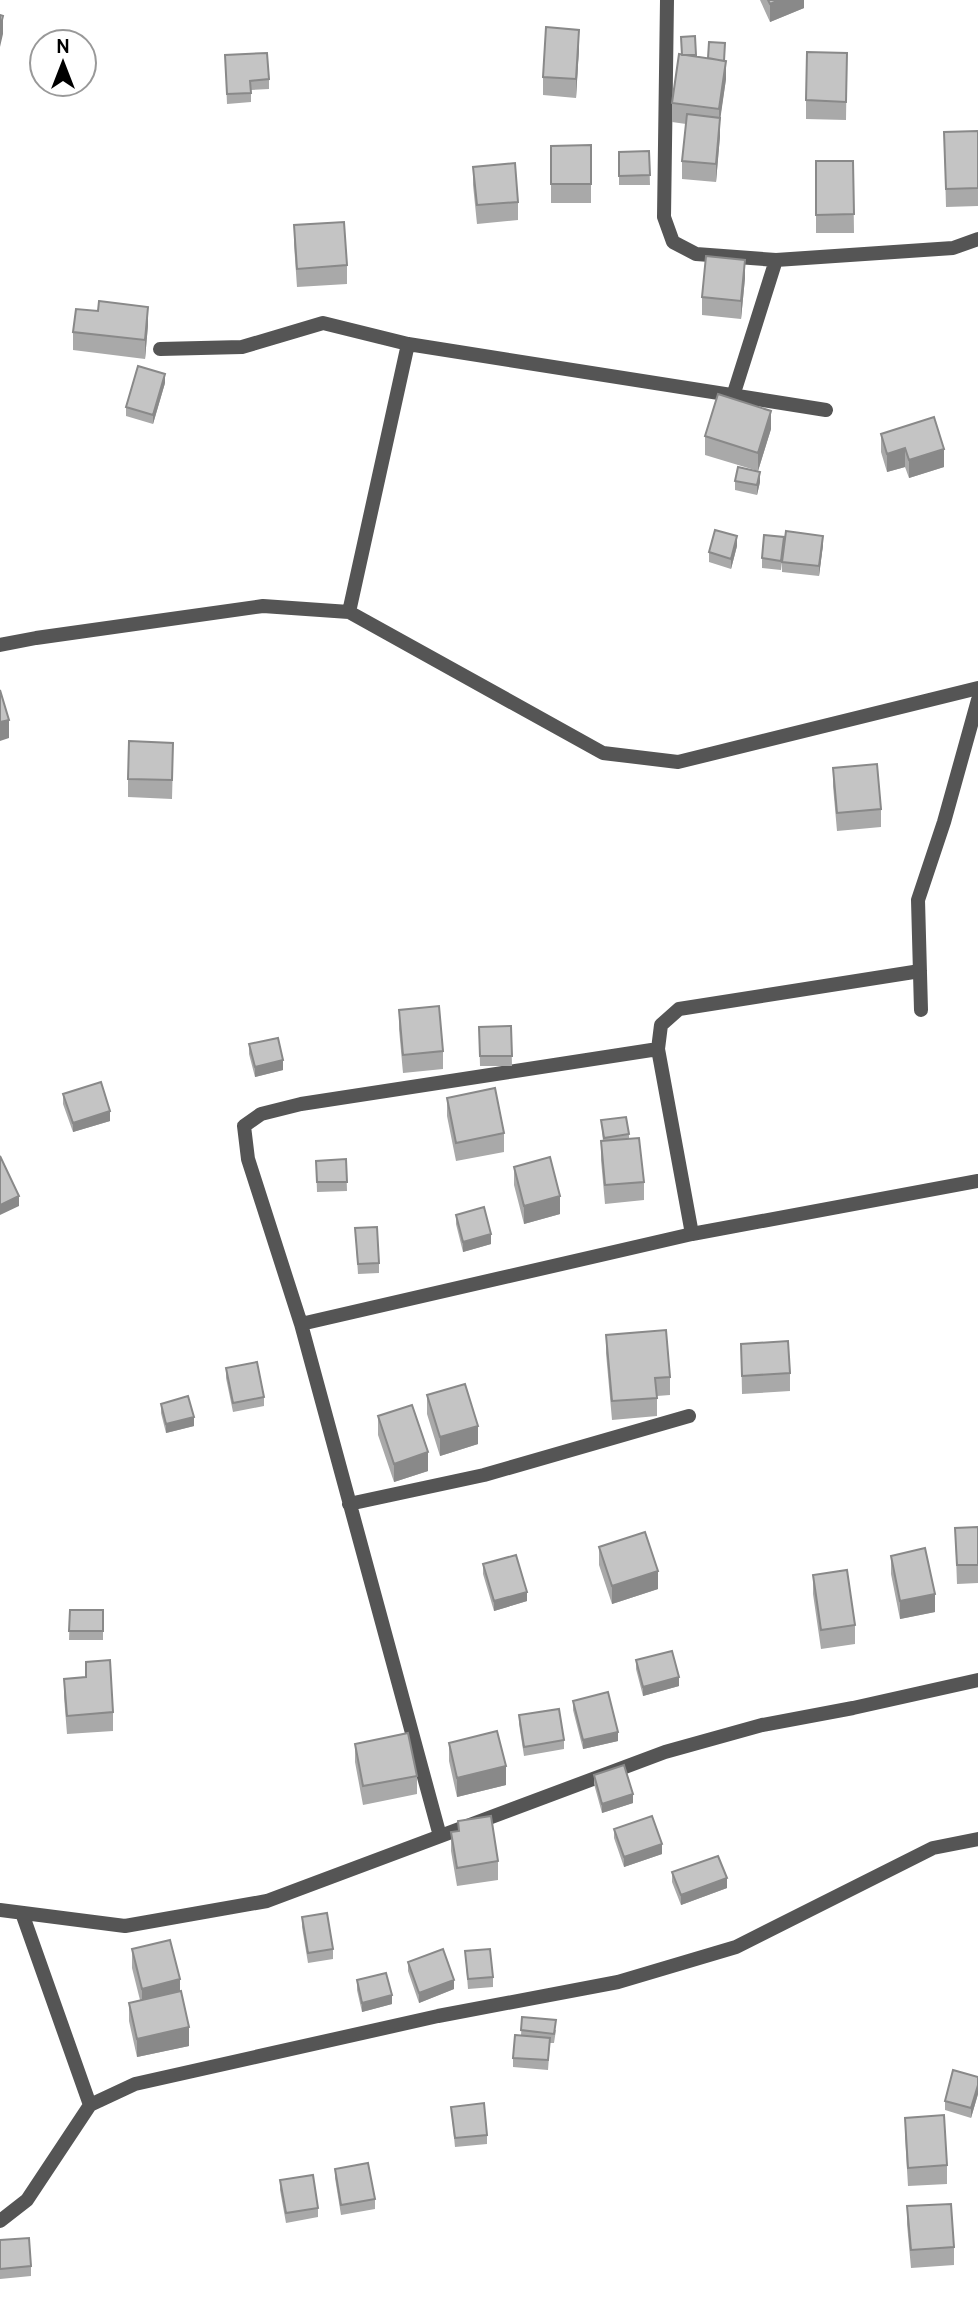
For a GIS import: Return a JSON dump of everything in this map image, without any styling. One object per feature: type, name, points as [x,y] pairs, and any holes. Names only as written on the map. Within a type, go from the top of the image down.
[{"type":"street","points":[[667,0],[664,217],[673,242],[696,254],[776,260],[953,248],[978,239]]},
{"type":"street","points":[[733,396],[776,260]]},
{"type":"street","points":[[160,348],[242,347],[323,323],[408,344],[827,410]]},
{"type":"street","points":[[349,612],[408,344]]},
{"type":"street","points":[[0,645],[263,606],[349,612],[603,753],[678,762],[978,688]]},
{"type":"street","points":[[921,1010],[918,900],[944,822],[978,700]]},
{"type":"street","points":[[692,1234],[658,1049],[661,1025],[679,1009],[920,971]]},
{"type":"street","points":[[440,1836],[301,1324],[248,1159],[244,1126],[261,1114],[301,1104],[658,1049]]},
{"type":"street","points":[[301,1324],[692,1234],[978,1181]]},
{"type":"street","points":[[349,1504],[484,1475],[689,1416]]},
{"type":"street","points":[[0,1910],[125,1926],[255,1903],[677,1749],[762,1725],[978,1680]]},
{"type":"street","points":[[0,2221],[27,2200],[90,2105],[135,2084],[438,2016],[618,1982],[736,1947],[933,1848],[978,1839]]},
{"type":"street","points":[[22,1913],[90,2105]]},
{"type":"building","points":[[546,27],[579,30],[576,79],[543,77]]},
{"type":"building","points":[[695,36],[696,55],[682,55],[681,37]]},
{"type":"building","points":[[709,42],[725,43],[724,61],[708,58]]},
{"type":"building","points":[[807,52],[847,53],[846,102],[806,100]]},
{"type":"building","points":[[267,53],[269,79],[250,81],[251,93],[227,94],[225,55]]},
{"type":"building","points":[[679,54],[726,61],[719,109],[672,103]]},
{"type":"building","points":[[687,114],[720,118],[716,164],[682,161]]},
{"type":"building","points":[[978,131],[978,188],[946,189],[944,132]]},
{"type":"building","points":[[591,145],[591,184],[551,184],[551,146]]},
{"type":"building","points":[[649,151],[650,175],[619,176],[619,152]]},
{"type":"building","points":[[816,161],[853,161],[854,214],[816,215]]},
{"type":"building","points":[[515,163],[518,202],[477,205],[473,167]]},
{"type":"building","points":[[344,222],[347,265],[297,269],[294,225]]},
{"type":"building","points":[[706,256],[745,260],[741,301],[702,297]]},
{"type":"building","points":[[99,301],[148,307],[145,340],[73,332],[76,309],[98,311]]},
{"type":"building","points":[[138,366],[165,374],[153,415],[126,407]]},
{"type":"building","points":[[718,394],[771,411],[758,453],[705,436]]},
{"type":"building","points":[[934,417],[944,449],[909,460],[905,448],[887,454],[881,434]]},
{"type":"building","points":[[738,467],[760,472],[757,485],[735,481]]},
{"type":"building","points":[[715,530],[737,536],[731,559],[709,552]]},
{"type":"building","points":[[786,531],[823,536],[819,566],[782,562]]},
{"type":"building","points":[[764,535],[784,537],[781,561],[762,558]]},
{"type":"building","points":[[0,690],[9,720],[0,722]]},
{"type":"building","points":[[129,741],[173,743],[172,780],[128,779]]},
{"type":"building","points":[[877,764],[881,809],[837,813],[833,768]]},
{"type":"building","points":[[439,1006],[443,1051],[403,1055],[399,1010]]},
{"type":"building","points":[[511,1026],[512,1056],[480,1056],[479,1027]]},
{"type":"building","points":[[278,1038],[283,1060],[255,1067],[249,1044]]},
{"type":"building","points":[[101,1082],[110,1111],[73,1123],[63,1094]]},
{"type":"building","points":[[495,1088],[504,1133],[456,1143],[447,1098]]},
{"type":"building","points":[[626,1117],[629,1134],[604,1138],[601,1120]]},
{"type":"building","points":[[639,1138],[644,1182],[605,1185],[601,1141]]},
{"type":"building","points":[[0,1156],[19,1196],[0,1205]]},
{"type":"building","points":[[550,1157],[560,1196],[524,1206],[514,1167]]},
{"type":"building","points":[[346,1159],[347,1182],[317,1182],[316,1161]]},
{"type":"building","points":[[484,1207],[491,1234],[463,1242],[456,1215]]},
{"type":"building","points":[[377,1227],[379,1263],[358,1264],[355,1228]]},
{"type":"building","points":[[666,1330],[670,1377],[655,1378],[657,1398],[612,1401],[606,1335]]},
{"type":"building","points":[[788,1341],[790,1373],[742,1376],[741,1344]]},
{"type":"building","points":[[257,1362],[264,1397],[233,1403],[226,1368]]},
{"type":"building","points":[[465,1384],[478,1426],[440,1437],[427,1395]]},
{"type":"building","points":[[188,1396],[194,1417],[166,1424],[161,1404]]},
{"type":"building","points":[[412,1405],[428,1452],[394,1464],[378,1416]]},
{"type":"building","points":[[978,1527],[978,1565],[957,1565],[955,1528]]},
{"type":"building","points":[[645,1532],[658,1571],[612,1586],[599,1547]]},
{"type":"building","points":[[925,1548],[935,1594],[900,1601],[891,1556]]},
{"type":"building","points":[[516,1555],[527,1592],[494,1601],[483,1564]]},
{"type":"building","points":[[847,1570],[855,1625],[821,1630],[813,1575]]},
{"type":"building","points":[[70,1610],[103,1610],[103,1631],[69,1631]]},
{"type":"building","points":[[672,1651],[679,1677],[643,1687],[636,1660]]},
{"type":"building","points":[[110,1660],[113,1712],[67,1716],[64,1679],[86,1677],[86,1662]]},
{"type":"building","points":[[608,1692],[618,1732],[583,1740],[573,1701]]},
{"type":"building","points":[[559,1709],[564,1740],[524,1747],[519,1715]]},
{"type":"building","points":[[497,1731],[506,1766],[457,1778],[449,1743]]},
{"type":"building","points":[[408,1733],[417,1776],[363,1786],[355,1744]]},
{"type":"building","points":[[624,1765],[633,1794],[602,1804],[594,1775]]},
{"type":"building","points":[[491,1816],[498,1861],[457,1868],[451,1832],[459,1831],[458,1821]]},
{"type":"building","points":[[652,1816],[662,1844],[624,1857],[614,1829]]},
{"type":"building","points":[[718,1856],[727,1878],[681,1895],[672,1872]]},
{"type":"building","points":[[327,1913],[333,1949],[308,1953],[302,1917]]},
{"type":"building","points":[[170,1940],[180,1979],[142,1989],[132,1949]]},
{"type":"building","points":[[443,1949],[454,1980],[419,1993],[408,1962]]},
{"type":"building","points":[[490,1949],[493,1977],[468,1979],[465,1951]]},
{"type":"building","points":[[386,1973],[392,1995],[362,2003],[357,1980]]},
{"type":"building","points":[[181,1991],[189,2027],[137,2039],[129,2003]]},
{"type":"building","points":[[522,2017],[556,2020],[554,2034],[521,2030]]},
{"type":"building","points":[[515,2035],[550,2038],[548,2060],[513,2058]]},
{"type":"building","points":[[953,2070],[978,2077],[971,2108],[945,2101]]},
{"type":"building","points":[[484,2103],[487,2135],[455,2138],[451,2107]]},
{"type":"building","points":[[944,2115],[947,2165],[908,2168],[905,2118]]},
{"type":"building","points":[[368,2163],[375,2199],[341,2205],[335,2169]]},
{"type":"building","points":[[313,2175],[318,2208],[286,2213],[280,2180]]},
{"type":"building","points":[[951,2204],[954,2247],[911,2250],[907,2206]]},
{"type":"building","points":[[29,2238],[31,2266],[0,2269],[0,2240]]}]
